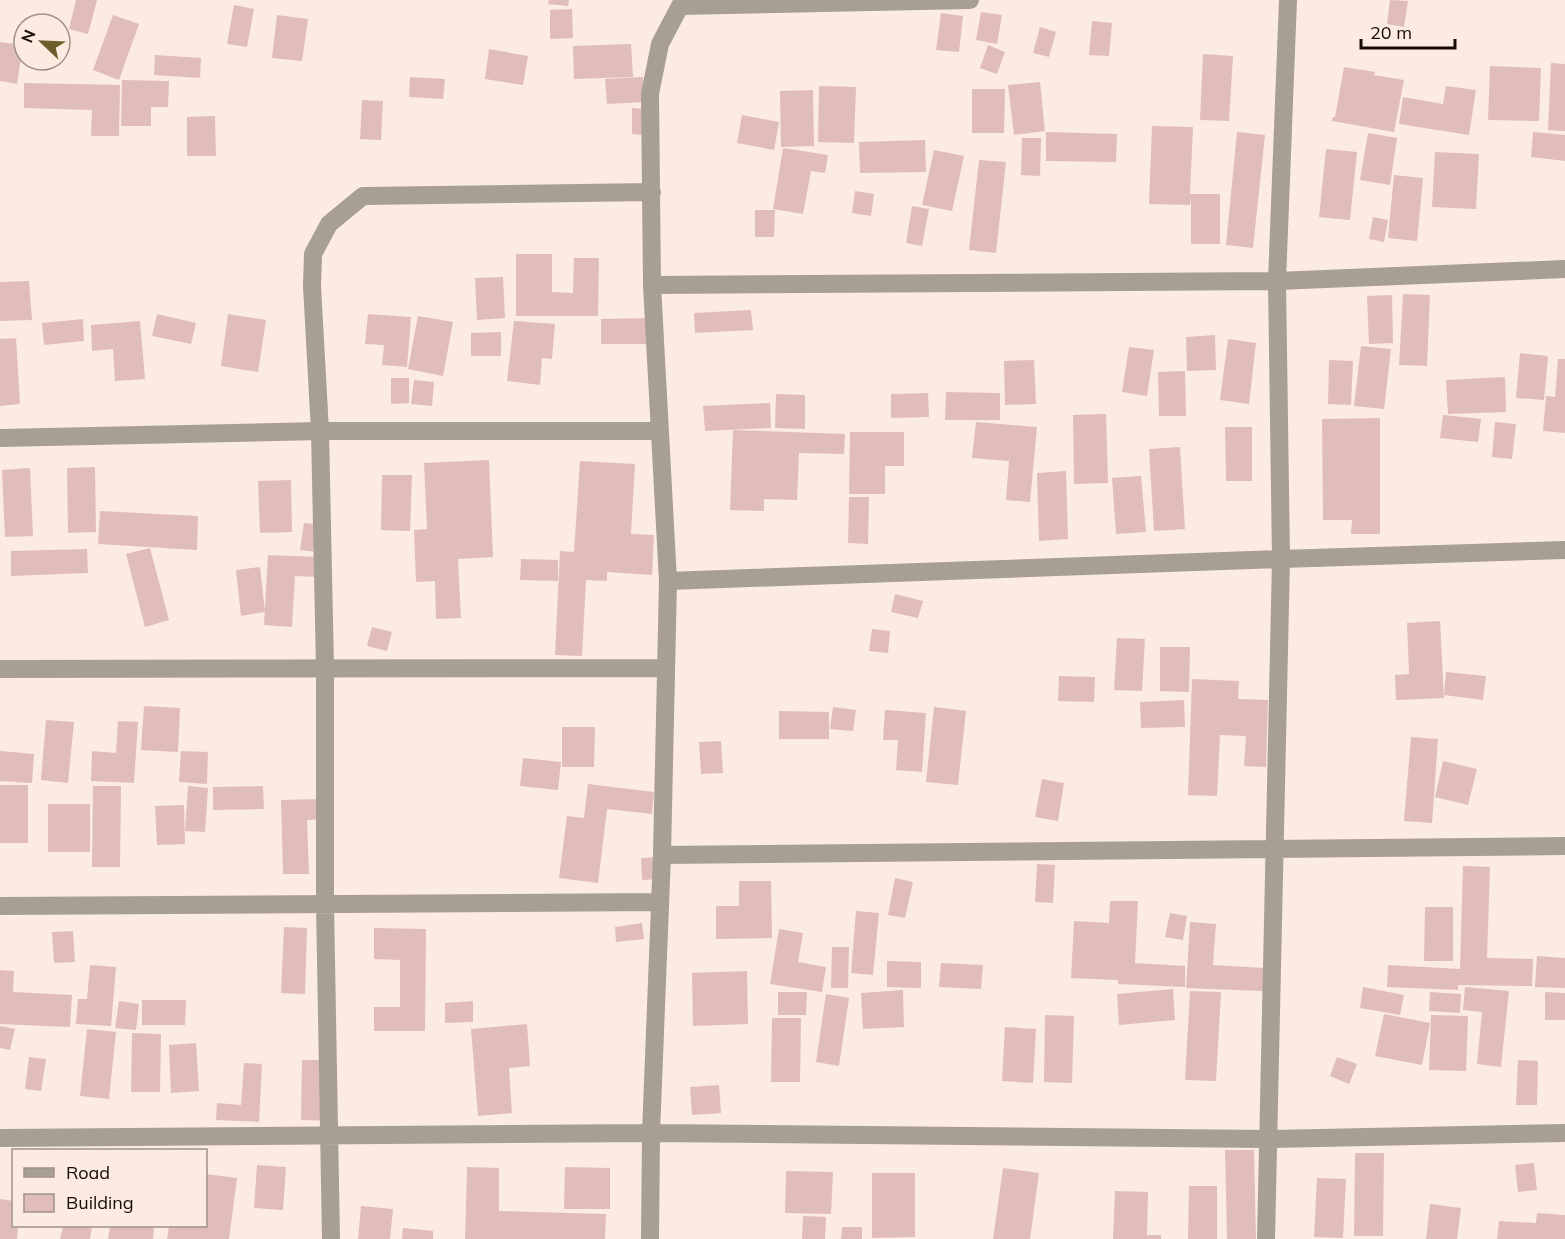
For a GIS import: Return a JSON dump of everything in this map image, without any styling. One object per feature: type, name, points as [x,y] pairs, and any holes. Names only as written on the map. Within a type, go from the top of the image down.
[{"type":"street","points":[[650,1239],[651,1133],[662,855],[668,581],[652,285],[650,94],[660,44],[680,6],[970,0]]},
{"type":"street","points":[[1266,1239],[1281,559],[1278,281],[1287,0]]},
{"type":"street","points":[[331,1239],[326,904],[326,668],[320,431],[312,286],[313,254],[328,224],[363,196],[652,192]]},
{"type":"street","points":[[652,285],[1278,281],[1565,269]]},
{"type":"street","points":[[0,438],[320,431],[660,431]]},
{"type":"street","points":[[668,581],[1565,550]]},
{"type":"street","points":[[0,669],[666,668]]},
{"type":"street","points":[[662,855],[1565,846]]},
{"type":"street","points":[[0,906],[660,902]]},
{"type":"street","points":[[0,1138],[651,1133],[1268,1139],[1565,1132]]},
{"type":"building","points":[[76,0],[97,0],[88,34],[72,30]]},
{"type":"building","points":[[549,0],[569,0],[568,6],[548,4]]},
{"type":"building","points":[[1390,0],[1408,1],[1404,27],[1387,24]]},
{"type":"building","points":[[234,5],[254,9],[247,47],[227,44]]},
{"type":"building","points":[[572,9],[573,38],[550,39],[550,10]]},
{"type":"building","points":[[981,12],[1002,15],[997,44],[976,40]]},
{"type":"building","points":[[941,13],[963,16],[959,52],[936,50]]},
{"type":"building","points":[[113,15],[139,24],[119,80],[93,70]]},
{"type":"building","points":[[277,15],[308,19],[302,61],[272,58]]},
{"type":"building","points":[[1092,21],[1112,23],[1109,56],[1089,55]]},
{"type":"building","points":[[1040,27],[1056,32],[1049,57],[1033,53]]},
{"type":"building","points":[[0,42],[12,44],[12,72],[19,72],[17,84],[0,81]]},
{"type":"building","points":[[631,44],[633,77],[574,79],[573,46]]},
{"type":"building","points":[[988,45],[1005,52],[997,74],[980,68]]},
{"type":"building","points":[[489,49],[528,56],[523,85],[485,79]]},
{"type":"building","points":[[1203,54],[1233,56],[1229,121],[1200,120]]},
{"type":"building","points":[[155,55],[201,58],[200,78],[154,75]]},
{"type":"building","points":[[1551,63],[1565,64],[1565,131],[1548,130]]},
{"type":"building","points":[[1490,66],[1541,68],[1539,121],[1488,120]]},
{"type":"building","points":[[1344,67],[1404,80],[1394,132],[1332,121],[1335,117]]},
{"type":"building","points":[[410,77],[445,79],[443,99],[409,97]]},
{"type":"building","points":[[643,77],[645,102],[607,104],[605,79]]},
{"type":"building","points":[[122,80],[169,81],[168,107],[151,107],[151,126],[121,126]]},
{"type":"building","points":[[1040,82],[1045,131],[1014,135],[1008,85]]},
{"type":"building","points":[[24,83],[120,85],[119,136],[91,136],[92,110],[24,108]]},
{"type":"building","points":[[819,86],[856,87],[854,143],[818,142]]},
{"type":"building","points":[[1446,86],[1476,90],[1469,135],[1399,124],[1403,97],[1443,104]]},
{"type":"building","points":[[972,89],[1005,89],[1004,133],[972,133]]},
{"type":"building","points":[[813,90],[814,146],[781,147],[780,91]]},
{"type":"building","points":[[362,100],[383,101],[381,140],[360,139]]},
{"type":"building","points":[[632,108],[646,109],[646,135],[632,134]]},
{"type":"building","points":[[742,115],[779,122],[774,150],[737,143]]},
{"type":"building","points":[[215,116],[216,156],[187,156],[187,117]]},
{"type":"building","points":[[1152,126],[1193,127],[1190,194],[1220,194],[1220,244],[1191,244],[1191,198],[1190,205],[1149,204]]},
{"type":"building","points":[[1046,132],[1117,134],[1116,162],[1046,161]]},
{"type":"building","points":[[1237,132],[1265,135],[1253,248],[1226,245]]},
{"type":"building","points":[[1533,132],[1565,135],[1565,161],[1531,157]]},
{"type":"building","points":[[1368,133],[1397,138],[1390,185],[1360,180]]},
{"type":"building","points":[[1022,138],[1041,138],[1040,176],[1021,175]]},
{"type":"building","points":[[925,140],[926,172],[860,173],[859,142]]},
{"type":"building","points":[[783,148],[828,155],[825,173],[811,171],[803,214],[773,209]]},
{"type":"building","points":[[1326,149],[1357,152],[1350,220],[1319,217]]},
{"type":"building","points":[[934,150],[964,156],[952,211],[922,205]]},
{"type":"building","points":[[1435,152],[1479,154],[1476,209],[1432,207]]},
{"type":"building","points":[[979,160],[1006,162],[996,253],[969,250]]},
{"type":"building","points":[[1394,175],[1423,178],[1417,241],[1388,238]]},
{"type":"building","points":[[855,191],[874,194],[871,216],[852,213]]},
{"type":"building","points":[[912,206],[929,209],[922,246],[906,243]]},
{"type":"building","points":[[755,210],[775,210],[774,237],[755,237]]},
{"type":"building","points":[[1373,217],[1388,220],[1384,242],[1369,239]]},
{"type":"building","points":[[516,254],[552,254],[552,292],[573,293],[574,258],[599,258],[598,316],[516,316]]},
{"type":"building","points":[[503,277],[505,318],[477,320],[475,278]]},
{"type":"building","points":[[29,281],[32,320],[0,321],[0,282]]},
{"type":"building","points":[[1403,294],[1430,295],[1427,366],[1399,365]]},
{"type":"building","points":[[1392,295],[1393,343],[1369,344],[1367,296]]},
{"type":"building","points":[[751,310],[753,330],[695,333],[694,313]]},
{"type":"building","points":[[157,314],[196,323],[191,344],[152,336]]},
{"type":"building","points":[[228,314],[266,320],[258,372],[221,366]]},
{"type":"building","points":[[368,314],[411,317],[407,367],[382,365],[384,345],[365,344]]},
{"type":"building","points":[[418,316],[453,322],[443,376],[408,369]]},
{"type":"building","points":[[648,318],[648,344],[601,344],[601,319]]},
{"type":"building","points":[[83,319],[84,341],[44,345],[42,323]]},
{"type":"building","points":[[140,321],[145,379],[115,381],[113,349],[92,351],[91,325]]},
{"type":"building","points":[[514,321],[555,324],[552,359],[542,358],[540,385],[507,381]]},
{"type":"building","points":[[501,332],[501,356],[471,356],[471,333]]},
{"type":"building","points":[[1215,335],[1216,370],[1187,371],[1186,337]]},
{"type":"building","points":[[16,338],[20,404],[0,406],[0,339]]},
{"type":"building","points":[[1228,339],[1256,343],[1249,404],[1220,400]]},
{"type":"building","points":[[1361,346],[1391,349],[1384,409],[1354,406]]},
{"type":"building","points":[[1129,347],[1154,350],[1147,396],[1122,392]]},
{"type":"building","points":[[1520,353],[1548,356],[1544,400],[1516,398]]},
{"type":"building","points":[[1558,359],[1565,359],[1565,433],[1543,431],[1546,396],[1555,397]]},
{"type":"building","points":[[1034,360],[1036,404],[1005,405],[1004,361]]},
{"type":"building","points":[[1329,360],[1353,361],[1351,405],[1328,404]]},
{"type":"building","points":[[1185,371],[1186,416],[1159,416],[1158,372]]},
{"type":"building","points":[[1505,377],[1506,412],[1448,414],[1446,380]]},
{"type":"building","points":[[391,378],[409,378],[409,403],[391,404]]},
{"type":"building","points":[[414,380],[434,382],[432,406],[411,404]]},
{"type":"building","points":[[946,392],[1000,393],[1000,420],[945,420]]},
{"type":"building","points":[[928,393],[929,417],[891,418],[891,394]]},
{"type":"building","points":[[776,394],[805,395],[805,429],[775,428]]},
{"type":"building","points":[[770,403],[771,428],[705,431],[703,406]]},
{"type":"building","points":[[1106,414],[1108,483],[1074,484],[1073,415]]},
{"type":"building","points":[[1443,415],[1481,419],[1478,442],[1440,438]]},
{"type":"building","points":[[1380,418],[1380,534],[1351,534],[1352,520],[1323,520],[1322,419]]},
{"type":"building","points":[[976,422],[1037,427],[1030,502],[1006,500],[1009,461],[972,458]]},
{"type":"building","points":[[1495,422],[1516,424],[1512,459],[1492,457]]},
{"type":"building","points":[[1225,427],[1252,427],[1252,481],[1226,481]]},
{"type":"building","points":[[733,430],[845,434],[844,454],[799,453],[797,500],[764,499],[764,511],[730,510]]},
{"type":"building","points":[[850,432],[904,432],[904,466],[885,466],[885,494],[849,494]]},
{"type":"building","points":[[1180,447],[1185,529],[1154,531],[1149,449]]},
{"type":"building","points":[[489,460],[493,557],[458,559],[461,618],[436,619],[435,581],[416,582],[414,530],[427,529],[424,463]]},
{"type":"building","points":[[580,461],[635,464],[631,534],[654,535],[652,575],[607,572],[607,581],[586,580],[582,656],[555,655],[560,551],[574,552]]},
{"type":"building","points":[[95,467],[96,532],[68,533],[67,468]]},
{"type":"building","points":[[30,468],[33,536],[5,537],[2,470]]},
{"type":"building","points":[[1066,471],[1068,539],[1039,541],[1037,473]]},
{"type":"building","points":[[382,475],[412,475],[410,531],[381,530]]},
{"type":"building","points":[[1141,476],[1146,532],[1116,534],[1112,478]]},
{"type":"building","points":[[291,480],[292,532],[260,533],[258,481]]},
{"type":"building","points":[[849,497],[869,497],[868,544],[848,543]]},
{"type":"building","points":[[100,511],[198,516],[197,550],[98,544]]},
{"type":"building","points":[[304,523],[320,525],[317,552],[300,550]]},
{"type":"building","points":[[150,548],[169,620],[145,627],[126,554]]},
{"type":"building","points":[[87,549],[88,573],[11,576],[11,551]]},
{"type":"building","points":[[268,555],[321,557],[320,577],[295,576],[292,627],[264,625]]},
{"type":"building","points":[[521,559],[558,560],[558,581],[520,580]]},
{"type":"building","points":[[260,567],[265,612],[241,616],[236,570]]},
{"type":"building","points":[[895,594],[923,601],[918,618],[891,612]]},
{"type":"building","points":[[1440,621],[1444,698],[1396,700],[1395,675],[1409,674],[1407,623]]},
{"type":"building","points":[[372,627],[392,632],[387,651],[367,646]]},
{"type":"building","points":[[872,629],[890,631],[888,653],[869,651]]},
{"type":"building","points":[[1117,638],[1145,639],[1142,691],[1114,690]]},
{"type":"building","points":[[1160,647],[1190,647],[1189,692],[1160,691]]},
{"type":"building","points":[[1446,672],[1486,676],[1483,700],[1444,695]]},
{"type":"building","points":[[1059,676],[1095,677],[1094,702],[1058,701]]},
{"type":"building","points":[[1192,679],[1239,681],[1238,699],[1268,700],[1266,767],[1244,766],[1246,736],[1220,735],[1217,796],[1188,795]]},
{"type":"building","points":[[1184,700],[1185,727],[1141,728],[1140,702]]},
{"type":"building","points":[[144,706],[180,708],[178,752],[141,750]]},
{"type":"building","points":[[833,707],[856,710],[853,731],[830,729]]},
{"type":"building","points":[[934,707],[966,711],[958,785],[926,782]]},
{"type":"building","points":[[885,710],[926,713],[922,772],[896,770],[898,740],[883,740]]},
{"type":"building","points":[[779,711],[829,712],[829,739],[779,739]]},
{"type":"building","points":[[46,720],[74,722],[68,783],[41,780]]},
{"type":"building","points":[[118,721],[138,722],[134,783],[91,781],[92,751],[116,753]]},
{"type":"building","points":[[562,727],[595,727],[594,767],[562,767]]},
{"type":"building","points":[[1411,737],[1438,739],[1432,823],[1404,821]]},
{"type":"building","points":[[721,741],[723,773],[701,774],[699,742]]},
{"type":"building","points":[[0,751],[34,754],[32,783],[0,781]]},
{"type":"building","points":[[181,751],[208,752],[207,784],[179,782]]},
{"type":"building","points":[[523,758],[561,762],[558,790],[520,786]]},
{"type":"building","points":[[1443,761],[1477,769],[1468,805],[1435,797]]},
{"type":"building","points":[[1042,779],[1064,783],[1058,821],[1035,817]]},
{"type":"building","points":[[588,784],[654,792],[652,814],[607,809],[598,883],[559,878],[567,816],[584,818]]},
{"type":"building","points":[[0,785],[28,785],[28,843],[0,843]]},
{"type":"building","points":[[93,786],[121,786],[120,867],[92,867]]},
{"type":"building","points":[[188,786],[208,788],[205,832],[185,831]]},
{"type":"building","points":[[263,786],[264,809],[213,810],[213,787]]},
{"type":"building","points":[[321,799],[322,819],[307,820],[309,874],[283,874],[281,800]]},
{"type":"building","points":[[48,804],[90,804],[90,852],[48,852]]},
{"type":"building","points":[[184,805],[185,844],[157,845],[155,806]]},
{"type":"building","points":[[660,857],[662,879],[642,880],[641,858]]},
{"type":"building","points":[[1037,864],[1055,865],[1053,903],[1035,902]]},
{"type":"building","points":[[1463,866],[1490,867],[1487,958],[1533,959],[1532,986],[1458,985],[1458,990],[1387,987],[1388,965],[1460,969]]},
{"type":"building","points":[[895,878],[913,882],[905,918],[888,915]]},
{"type":"building","points":[[739,881],[771,881],[772,938],[716,939],[716,906],[739,906]]},
{"type":"building","points":[[1110,901],[1138,901],[1135,963],[1185,966],[1185,987],[1118,984],[1118,980],[1071,978],[1074,921],[1109,923]]},
{"type":"building","points":[[1425,907],[1453,907],[1453,961],[1424,961]]},
{"type":"building","points":[[856,911],[879,913],[873,975],[851,973]]},
{"type":"building","points":[[1170,913],[1187,916],[1183,940],[1165,937]]},
{"type":"building","points":[[1190,922],[1216,924],[1213,965],[1265,968],[1263,991],[1186,988]]},
{"type":"building","points":[[642,923],[644,939],[616,942],[615,927]]},
{"type":"building","points":[[284,927],[307,928],[305,994],[281,993]]},
{"type":"building","points":[[374,928],[426,929],[425,1031],[374,1031],[374,1007],[400,1007],[400,960],[374,959]]},
{"type":"building","points":[[779,929],[803,933],[798,962],[826,967],[822,992],[770,984]]},
{"type":"building","points":[[73,931],[75,962],[54,963],[52,932]]},
{"type":"building","points":[[832,947],[849,947],[848,988],[831,988]]},
{"type":"building","points":[[1537,956],[1565,958],[1565,988],[1535,987]]},
{"type":"building","points":[[887,961],[921,962],[921,988],[887,987]]},
{"type":"building","points":[[941,963],[983,965],[981,989],[939,987]]},
{"type":"building","points":[[90,965],[116,967],[111,1026],[76,1024],[78,999],[87,999]]},
{"type":"building","points":[[0,970],[14,971],[13,992],[72,995],[70,1027],[0,1024]]},
{"type":"building","points":[[747,971],[748,1024],[693,1026],[692,973]]},
{"type":"building","points":[[1363,987],[1404,995],[1400,1015],[1360,1008]]},
{"type":"building","points":[[1465,987],[1509,991],[1501,1067],[1477,1064],[1482,1012],[1463,1010]]},
{"type":"building","points":[[1173,989],[1175,1020],[1119,1025],[1117,994]]},
{"type":"building","points":[[903,990],[904,1027],[863,1029],[861,993]]},
{"type":"building","points":[[1190,991],[1221,992],[1216,1081],[1185,1080]]},
{"type":"building","points":[[778,992],[807,992],[806,1015],[778,1015]]},
{"type":"building","points":[[1430,992],[1461,994],[1460,1013],[1429,1011]]},
{"type":"building","points":[[1545,992],[1565,993],[1565,1020],[1545,1020]]},
{"type":"building","points":[[826,994],[849,998],[839,1066],[816,1062]]},
{"type":"building","points":[[142,1000],[186,1000],[185,1025],[142,1025]]},
{"type":"building","points":[[119,1001],[139,1004],[136,1030],[115,1028]]},
{"type":"building","points":[[473,1001],[473,1022],[445,1023],[445,1003]]},
{"type":"building","points":[[1384,1014],[1430,1023],[1422,1065],[1375,1056]]},
{"type":"building","points":[[1045,1015],[1074,1016],[1072,1083],[1044,1082]]},
{"type":"building","points":[[1431,1015],[1468,1016],[1466,1071],[1429,1070]]},
{"type":"building","points":[[772,1018],[801,1018],[800,1082],[771,1082]]},
{"type":"building","points":[[527,1024],[530,1066],[509,1068],[512,1113],[478,1116],[471,1029]]},
{"type":"building","points":[[0,1026],[15,1029],[10,1050],[0,1048]]},
{"type":"building","points":[[1005,1027],[1036,1029],[1033,1083],[1002,1081]]},
{"type":"building","points":[[87,1029],[116,1032],[109,1099],[80,1096]]},
{"type":"building","points":[[132,1033],[161,1034],[160,1092],[131,1092]]},
{"type":"building","points":[[196,1043],[199,1091],[171,1093],[169,1045]]},
{"type":"building","points":[[29,1057],[46,1059],[41,1091],[25,1089]]},
{"type":"building","points":[[1337,1057],[1357,1064],[1349,1084],[1330,1076]]},
{"type":"building","points":[[302,1060],[333,1060],[332,1121],[301,1120]]},
{"type":"building","points":[[1518,1060],[1538,1061],[1537,1105],[1516,1105]]},
{"type":"building","points":[[244,1063],[262,1064],[259,1122],[216,1120],[217,1103],[241,1105]]},
{"type":"building","points":[[719,1085],[721,1113],[692,1115],[690,1087]]},
{"type":"building","points":[[1225,1150],[1254,1150],[1256,1239],[1227,1239]]},
{"type":"building","points":[[1355,1153],[1384,1153],[1383,1236],[1354,1236]]},
{"type":"building","points":[[1534,1163],[1537,1190],[1518,1192],[1515,1165]]},
{"type":"building","points":[[257,1165],[286,1167],[283,1210],[254,1208]]},
{"type":"building","points":[[467,1167],[499,1168],[499,1211],[606,1214],[605,1239],[465,1239]]},
{"type":"building","points":[[565,1167],[610,1168],[610,1209],[564,1209]]},
{"type":"building","points":[[1003,1168],[1039,1173],[1030,1239],[993,1239]]},
{"type":"building","points":[[786,1171],[833,1172],[831,1214],[785,1213]]},
{"type":"building","points":[[872,1173],[915,1173],[915,1237],[872,1238]]},
{"type":"building","points":[[207,1174],[237,1178],[229,1239],[167,1239],[169,1227],[207,1227]]},
{"type":"building","points":[[1317,1178],[1346,1179],[1343,1238],[1314,1237]]},
{"type":"building","points":[[1189,1186],[1217,1186],[1217,1239],[1188,1239]]},
{"type":"building","points":[[1115,1191],[1148,1192],[1147,1235],[1161,1235],[1161,1239],[1113,1239]]},
{"type":"building","points":[[0,1199],[12,1201],[12,1227],[18,1227],[17,1239],[0,1239]]},
{"type":"building","points":[[1430,1204],[1461,1208],[1457,1239],[1426,1239]]},
{"type":"building","points":[[361,1206],[393,1209],[390,1239],[358,1239]]},
{"type":"building","points":[[1537,1213],[1565,1215],[1565,1239],[1497,1239],[1499,1221],[1536,1223]]},
{"type":"building","points":[[803,1216],[826,1217],[825,1239],[802,1239]]},
{"type":"building","points":[[63,1227],[92,1227],[90,1239],[60,1239]]},
{"type":"building","points":[[110,1227],[154,1227],[153,1239],[108,1239]]},
{"type":"building","points":[[842,1227],[862,1227],[862,1239],[841,1239]]},
{"type":"building","points":[[403,1228],[433,1231],[433,1239],[402,1239]]}]
